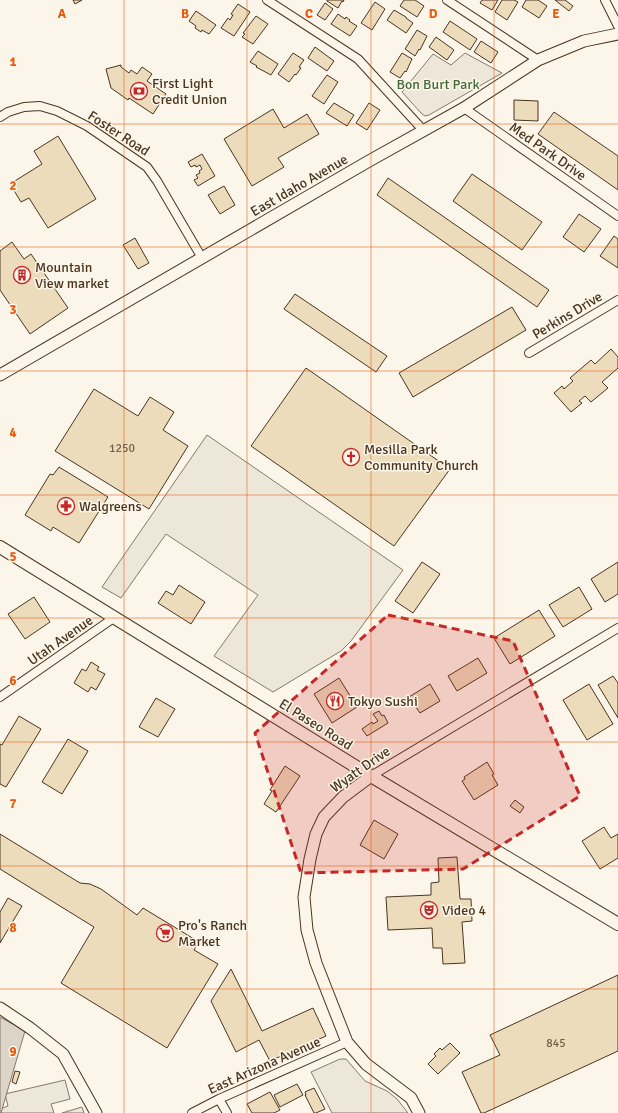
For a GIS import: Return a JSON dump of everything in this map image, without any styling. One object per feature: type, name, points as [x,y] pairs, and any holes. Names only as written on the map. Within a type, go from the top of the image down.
[{"type":"main road","name":"El Paseo Road","points":[[0,547],[371,776],[618,924]]},
{"type":"street","points":[[267,0],[358,59],[423,130]]},
{"type":"street","points":[[447,0],[538,60]]},
{"type":"street","points":[[605,0],[618,26]]},
{"type":"street","name":"East Idaho Avenue","points":[[0,375],[423,130],[464,108],[538,60],[584,41],[618,34]]},
{"type":"street","name":"Foster Road","points":[[0,117],[8,112],[24,107],[40,106],[56,111],[87,126],[147,167],[157,181],[202,258]]},
{"type":"street","name":"Med Park Drive","points":[[464,108],[618,216]]},
{"type":"street","name":"Perkins Drive","points":[[529,353],[618,300]]},
{"type":"street","name":"Utah Avenue","points":[[0,697],[115,617]]},
{"type":"street","name":"Wyatt Drive","points":[[346,1042],[316,963],[308,930],[304,897],[314,840],[324,817],[342,797],[371,776],[618,628]]},
{"type":"street","points":[[0,1008],[30,1028],[63,1054],[96,1113]]},
{"type":"street","points":[[346,1042],[366,1064],[411,1098],[419,1113]]},
{"type":"street","name":"East Arizona Avenue","points":[[192,1113],[219,1099],[346,1042]]},
{"type":"street","points":[[219,1099],[226,1113]]},
{"type":"highlighted area","points":[[388,615],[513,641],[580,796],[463,869],[301,873],[255,733]]},
{"type":"green space","name":"Bon Burt Park","points":[[465,53],[502,73],[425,116],[402,92],[433,54],[451,65]]},
{"type":"shaded area","points":[[207,435],[403,570],[351,641],[341,651],[273,692],[214,656],[258,595],[166,534],[121,598],[102,587]]},
{"type":"shaded area","points":[[0,1017],[25,1031],[1,1113],[0,1113]]},
{"type":"shaded area","points":[[340,1059],[346,1059],[365,1081],[387,1091],[397,1099],[408,1113],[332,1113],[311,1072]]},
{"type":"shaded area","points":[[65,1080],[70,1099],[51,1104],[54,1113],[1,1113],[0,1109],[8,1106],[5,1094]]},
{"type":"shaded area","points":[[82,1107],[84,1113],[62,1113]]},
{"type":"building","points":[[73,0],[82,0],[75,4]]},
{"type":"building","points":[[327,0],[344,0],[338,8]]},
{"type":"building","points":[[404,0],[415,0],[424,6],[417,17],[400,6]]},
{"type":"building","points":[[482,0],[498,0],[492,10],[480,3]]},
{"type":"building","points":[[502,0],[514,0],[518,2],[507,20],[495,12]]},
{"type":"building","points":[[526,0],[538,0],[547,6],[539,18],[522,7]]},
{"type":"building","points":[[555,0],[565,0],[573,6],[569,11]]},
{"type":"building","points":[[375,2],[385,9],[372,30],[361,23]]},
{"type":"building","points":[[325,3],[333,9],[325,20],[317,15]]},
{"type":"building","points":[[238,4],[250,12],[234,36],[221,28],[228,18],[230,20],[233,15],[231,14]]},
{"type":"building","points":[[394,10],[413,23],[406,33],[387,20]]},
{"type":"building","points":[[196,11],[216,25],[209,34],[202,30],[201,32],[189,21]]},
{"type":"building","points":[[338,14],[345,19],[346,17],[357,26],[350,36],[331,24]]},
{"type":"building","points":[[256,16],[268,24],[253,44],[242,37],[245,34],[243,33]]},
{"type":"building","points":[[450,21],[477,39],[470,50],[443,32]]},
{"type":"building","points":[[417,30],[427,36],[420,50],[419,49],[415,56],[405,49]]},
{"type":"building","points":[[436,37],[454,50],[447,60],[429,47]]},
{"type":"building","points":[[481,41],[498,52],[491,63],[474,52]]},
{"type":"building","points":[[315,47],[334,61],[327,71],[308,58]]},
{"type":"building","points":[[258,51],[278,64],[271,75],[250,62]]},
{"type":"building","points":[[293,53],[304,60],[299,67],[301,68],[289,82],[278,74]]},
{"type":"building","points":[[402,53],[412,59],[406,72],[405,71],[400,78],[390,72]]},
{"type":"building","name":"First Light Credit Union","points":[[121,65],[121,67],[129,73],[131,70],[137,74],[142,67],[152,74],[147,81],[166,94],[153,114],[129,98],[128,100],[111,88],[106,69]]},
{"type":"building","points":[[327,75],[338,82],[324,104],[312,96]]},
{"type":"building","points":[[514,100],[538,101],[538,121],[514,120]]},
{"type":"building","points":[[334,103],[354,115],[347,126],[326,113]]},
{"type":"building","points":[[369,103],[380,110],[367,130],[356,123]]},
{"type":"building","points":[[273,109],[284,128],[307,114],[319,134],[278,158],[284,167],[252,186],[224,139]]},
{"type":"building","points":[[554,112],[618,156],[618,190],[538,134]]},
{"type":"building","points":[[58,136],[96,199],[48,228],[29,198],[21,202],[10,184],[42,164],[34,151]]},
{"type":"building","points":[[202,154],[215,176],[198,186],[194,180],[198,178],[196,175],[200,173],[199,171],[202,169],[200,165],[191,167],[188,162]]},
{"type":"building","points":[[472,174],[542,222],[522,250],[453,201]]},
{"type":"building","points":[[388,178],[549,290],[537,307],[377,195]]},
{"type":"building","points":[[224,186],[235,205],[220,214],[208,195]]},
{"type":"building","points":[[579,214],[601,229],[584,252],[563,237]]},
{"type":"building","points":[[614,236],[618,239],[618,268],[600,256]]},
{"type":"building","points":[[135,238],[149,263],[138,269],[123,245]]},
{"type":"building","name":"Mountain View market","points":[[12,242],[24,259],[31,254],[68,308],[30,334],[0,290],[0,251]]},
{"type":"building","points":[[295,294],[387,356],[376,372],[284,309]]},
{"type":"building","points":[[512,307],[526,330],[413,397],[399,373]]},
{"type":"building","points":[[611,349],[618,357],[618,368],[602,382],[608,388],[591,402],[585,396],[579,401],[582,403],[571,412],[554,393],[562,386],[564,389],[573,381],[570,378],[591,360],[595,364]]},
{"type":"building","name":"Mesilla Park Community Church","points":[[306,368],[450,469],[394,546],[251,446]]},
{"type":"building","points":[[94,389],[138,416],[150,397],[174,412],[163,430],[188,446],[149,509],[55,451]]},
{"type":"building","name":"Walgreens","points":[[59,467],[108,497],[79,543],[53,527],[51,531],[25,515],[50,474],[53,475]]},
{"type":"building","points":[[422,562],[440,574],[413,613],[395,601]]},
{"type":"building","points":[[618,562],[618,594],[605,602],[591,579]]},
{"type":"building","points":[[179,585],[205,602],[191,624],[158,603],[166,591],[173,595]]},
{"type":"building","points":[[579,587],[592,609],[563,627],[549,605]]},
{"type":"building","points":[[34,597],[50,622],[25,639],[8,614]]},
{"type":"building","points":[[539,610],[555,636],[510,664],[494,638]]},
{"type":"building","points":[[478,658],[487,673],[457,691],[448,676]]},
{"type":"building","points":[[91,662],[99,667],[97,670],[105,674],[96,690],[91,687],[88,692],[74,683],[82,669],[86,671]]},
{"type":"building","points":[[613,676],[618,683],[618,718],[598,685]]},
{"type":"building","name":"Tokyo Sushi","points":[[339,678],[357,707],[332,723],[314,694]]},
{"type":"building","points":[[430,684],[440,701],[420,713],[409,697]]},
{"type":"building","points":[[589,684],[613,724],[587,740],[563,700]]},
{"type":"building","points":[[156,698],[175,709],[158,737],[139,727]]},
{"type":"building","points":[[379,711],[382,716],[384,715],[388,723],[367,736],[362,729],[372,722],[373,724],[378,721],[373,714]]},
{"type":"building","points":[[19,716],[41,729],[6,787],[0,784],[0,744],[2,745]]},
{"type":"building","points":[[68,739],[88,751],[62,794],[42,782]]},
{"type":"building","points":[[487,762],[498,785],[474,800],[462,781],[465,779],[464,777]]},
{"type":"building","points":[[285,766],[300,776],[276,812],[264,804],[272,791],[270,790]]},
{"type":"building","points":[[515,800],[524,807],[520,813],[510,806]]},
{"type":"building","points":[[374,820],[398,834],[384,859],[360,845]]},
{"type":"building","points":[[604,827],[611,838],[618,834],[618,858],[600,869],[582,841]]},
{"type":"building","points":[[0,834],[80,883],[90,884],[101,889],[137,915],[143,908],[199,942],[194,950],[218,964],[167,1048],[61,983],[94,927],[0,869]]},
{"type":"building","name":"Video 4","points":[[457,857],[460,899],[471,899],[472,921],[462,922],[465,963],[443,964],[442,948],[433,948],[432,928],[388,930],[386,897],[431,895],[431,883],[439,882],[438,858]]},
{"type":"building","points":[[8,898],[22,906],[0,943],[0,912]]},
{"type":"building","points":[[231,969],[262,1031],[313,1008],[326,1036],[270,1061],[259,1040],[236,1052],[211,1001]]},
{"type":"building","points":[[618,975],[618,1051],[484,1113],[481,1113],[462,1072],[500,1055],[490,1035]]},
{"type":"building","points":[[450,1043],[460,1053],[438,1074],[428,1064],[436,1056],[434,1054],[440,1048],[442,1050]]},
{"type":"building","points":[[15,1071],[20,1072],[16,1084],[12,1082]]},
{"type":"building","points":[[297,1084],[303,1095],[280,1107],[274,1095]]},
{"type":"building","points":[[314,1088],[325,1109],[316,1113],[314,1113],[305,1095],[305,1092]]},
{"type":"building","points":[[270,1092],[280,1110],[274,1113],[252,1113],[247,1104]]},
{"type":"place","name":"First Light Credit Union","points":[[139,91]]},
{"type":"place","name":"Mountain View market","points":[[22,275]]},
{"type":"place","name":"Mesilla Park Community Church","points":[[351,457]]},
{"type":"place","name":"Walgreens","points":[[66,506]]},
{"type":"place","name":"Tokyo Sushi","points":[[335,701]]},
{"type":"place","name":"Video 4","points":[[429,910]]},
{"type":"place","name":"Pro's Ranch Market","points":[[165,933]]}]
